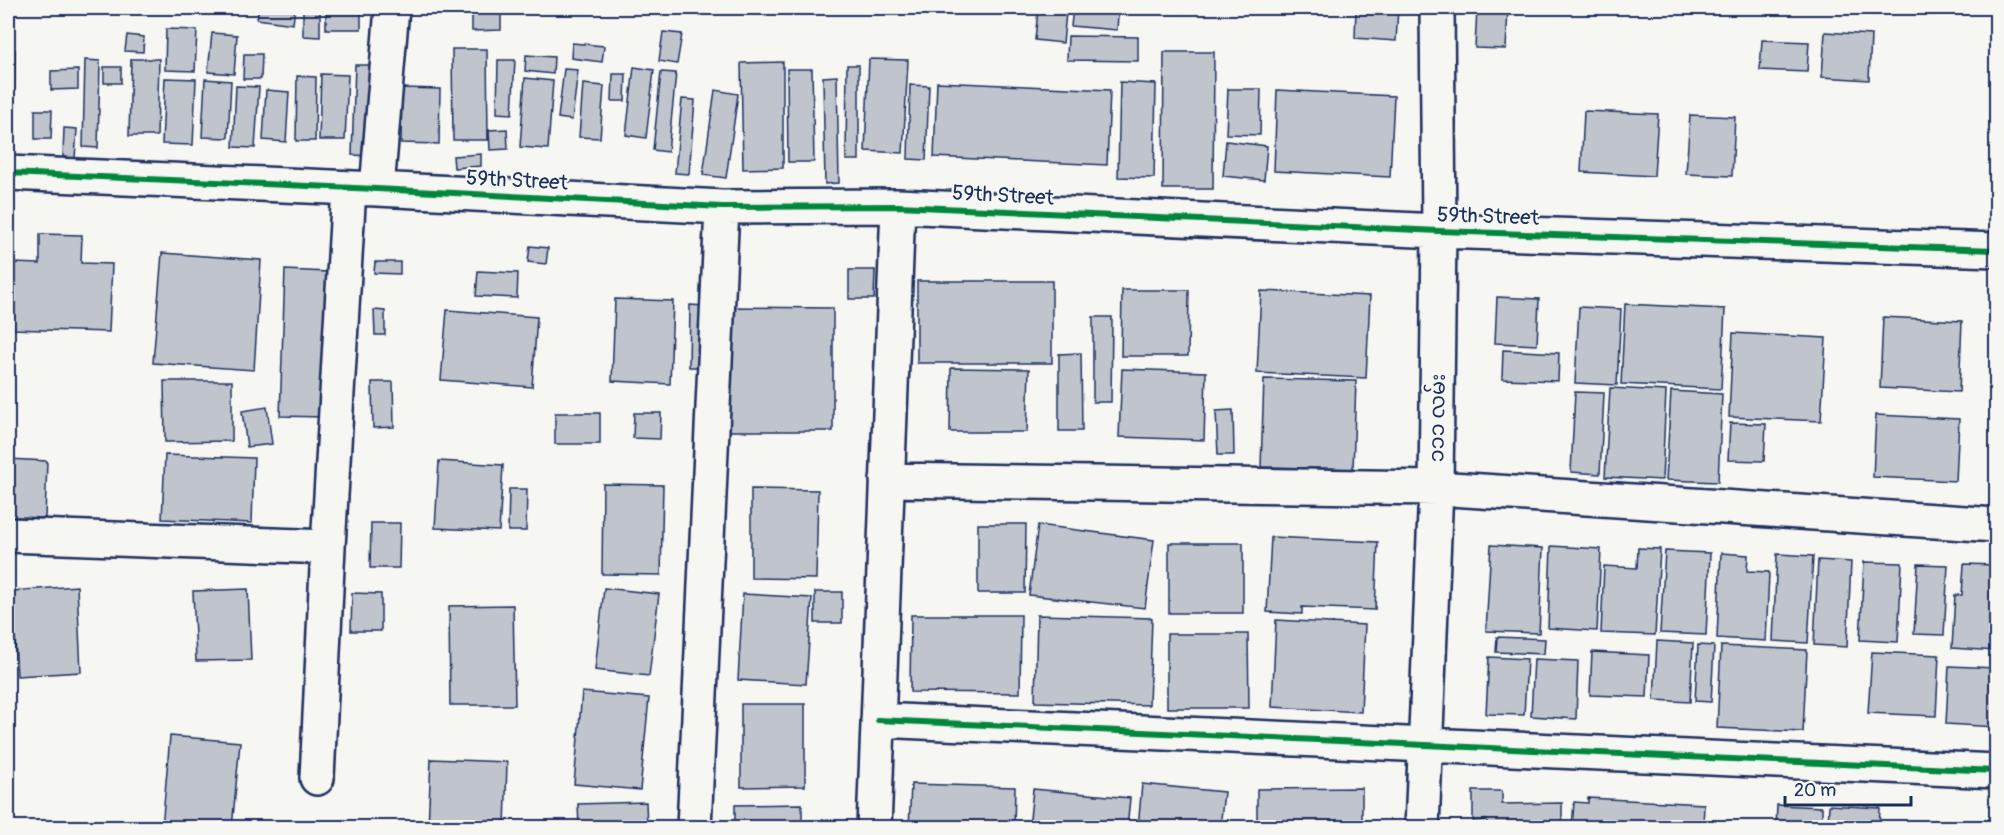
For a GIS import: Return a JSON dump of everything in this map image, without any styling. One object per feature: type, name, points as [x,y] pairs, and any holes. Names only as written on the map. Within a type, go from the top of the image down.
[{"type":"street","points":[[317,778],[328,547],[363,189],[392,8]]},
{"type":"street","name":"၁၁၁ လမ်း","points":[[1422,828],[1436,488],[1439,231],[1437,8]]},
{"type":"street","name":"59th Street","points":[[8,173],[722,207],[898,206],[1439,231],[1996,250]]},
{"type":"street","points":[[874,828],[898,206]]},
{"type":"street","points":[[694,828],[722,207]]},
{"type":"street","points":[[887,480],[1436,488],[1996,525]]},
{"type":"street","points":[[8,535],[328,547]]},
{"type":"street","points":[[878,720],[1996,771]]},
{"type":"building","points":[[259,8],[295,8],[293,24],[257,19]]},
{"type":"building","points":[[303,8],[320,8],[320,37],[303,36]]},
{"type":"building","points":[[326,8],[361,8],[361,29],[326,29]]},
{"type":"building","points":[[472,8],[501,8],[501,30],[472,31]]},
{"type":"building","points":[[1123,8],[1148,8],[1148,13],[1123,12]]},
{"type":"building","points":[[1356,8],[1398,8],[1396,41],[1355,38]]},
{"type":"building","points":[[1477,8],[1508,8],[1506,49],[1475,48]]},
{"type":"building","points":[[1073,9],[1118,14],[1117,30],[1071,26]]},
{"type":"building","points":[[1038,10],[1066,13],[1063,43],[1035,40]]},
{"type":"building","points":[[166,29],[197,30],[195,71],[165,70]]},
{"type":"building","points":[[663,32],[682,34],[677,64],[659,61]]},
{"type":"building","points":[[1825,32],[1871,35],[1869,80],[1822,77]]},
{"type":"building","points":[[212,33],[237,35],[234,74],[208,72]]},
{"type":"building","points":[[127,35],[144,37],[143,52],[125,51]]},
{"type":"building","points":[[1068,36],[1138,37],[1138,61],[1067,60]]},
{"type":"building","points":[[1762,40],[1809,42],[1807,72],[1760,70]]},
{"type":"building","points":[[572,43],[604,46],[602,62],[571,58]]},
{"type":"building","points":[[452,49],[487,49],[488,140],[453,140]]},
{"type":"building","points":[[8,50],[15,50],[14,114],[8,114]]},
{"type":"building","points":[[1164,52],[1214,52],[1213,189],[1163,189]]},
{"type":"building","points":[[244,54],[262,54],[261,79],[243,79]]},
{"type":"building","points":[[526,55],[554,57],[553,74],[525,71]]},
{"type":"building","points":[[131,59],[159,59],[157,136],[129,136]]},
{"type":"building","points":[[869,59],[908,60],[903,153],[865,151]]},
{"type":"building","points":[[85,60],[100,61],[98,148],[83,147]]},
{"type":"building","points":[[498,60],[515,60],[512,114],[497,113]]},
{"type":"building","points":[[783,62],[783,168],[743,169],[741,63]]},
{"type":"building","points":[[355,65],[374,65],[371,156],[352,155]]},
{"type":"building","points":[[847,65],[859,65],[859,160],[846,160]]},
{"type":"building","points":[[104,67],[121,67],[121,83],[104,83]]},
{"type":"building","points":[[634,67],[654,70],[646,138],[626,135]]},
{"type":"building","points":[[564,69],[578,70],[572,120],[558,118]]},
{"type":"building","points":[[787,69],[812,69],[814,162],[788,162]]},
{"type":"building","points":[[78,70],[78,89],[51,90],[51,71]]},
{"type":"building","points":[[661,72],[676,73],[668,152],[653,150]]},
{"type":"building","points":[[321,74],[348,75],[345,140],[319,140]]},
{"type":"building","points":[[613,74],[626,74],[625,101],[612,101]]},
{"type":"building","points":[[297,76],[316,77],[315,141],[296,141]]},
{"type":"building","points":[[837,76],[839,183],[825,184],[823,77]]},
{"type":"building","points":[[165,78],[196,79],[193,145],[162,144]]},
{"type":"building","points":[[525,78],[553,81],[548,149],[520,147]]},
{"type":"building","points":[[205,79],[231,81],[228,138],[202,137]]},
{"type":"building","points":[[937,82],[1110,90],[1107,165],[934,157]]},
{"type":"building","points":[[1120,82],[1156,84],[1154,178],[1118,177]]},
{"type":"building","points":[[583,84],[604,86],[600,138],[579,137]]},
{"type":"building","points":[[910,85],[929,86],[926,160],[908,159]]},
{"type":"building","points":[[236,86],[259,87],[255,148],[233,147]]},
{"type":"building","points":[[402,88],[440,89],[439,144],[401,143]]},
{"type":"building","points":[[1228,89],[1261,89],[1260,135],[1226,134]]},
{"type":"building","points":[[266,90],[289,92],[286,142],[263,140]]},
{"type":"building","points":[[715,90],[738,94],[726,178],[703,175]]},
{"type":"building","points":[[1277,90],[1394,96],[1390,177],[1274,171]]},
{"type":"building","points":[[682,99],[695,100],[689,174],[675,173]]},
{"type":"building","points":[[35,110],[52,110],[51,139],[35,139]]},
{"type":"building","points":[[1584,111],[1658,114],[1654,176],[1581,172]]},
{"type":"building","points":[[1690,115],[1735,117],[1732,176],[1686,174]]},
{"type":"building","points":[[64,128],[77,129],[75,158],[63,157]]},
{"type":"building","points":[[507,129],[508,149],[490,150],[489,130]]},
{"type":"building","points":[[1226,141],[1267,146],[1264,180],[1223,176]]},
{"type":"building","points":[[481,154],[481,166],[454,168],[453,156]]},
{"type":"building","points":[[40,234],[82,235],[81,263],[112,264],[109,332],[11,329],[13,263],[40,264]]},
{"type":"building","points":[[530,246],[548,248],[546,264],[528,262]]},
{"type":"building","points":[[162,253],[261,260],[254,370],[153,363]]},
{"type":"building","points":[[375,262],[400,262],[400,274],[374,273]]},
{"type":"building","points":[[285,270],[328,272],[323,417],[280,416]]},
{"type":"building","points":[[849,270],[875,270],[874,299],[849,299]]},
{"type":"building","points":[[478,271],[518,273],[517,298],[476,296]]},
{"type":"building","points":[[917,281],[1052,281],[1052,363],[917,363]]},
{"type":"building","points":[[1122,290],[1189,290],[1188,356],[1121,356]]},
{"type":"building","points":[[1261,291],[1370,296],[1366,378],[1257,373]]},
{"type":"building","points":[[1497,297],[1539,299],[1537,345],[1495,343]]},
{"type":"building","points":[[615,299],[673,301],[670,384],[612,381]]},
{"type":"building","points":[[1625,304],[1725,309],[1721,389],[1621,384]]},
{"type":"building","points":[[690,305],[704,306],[702,367],[689,367]]},
{"type":"building","points":[[730,307],[833,308],[833,431],[729,431]]},
{"type":"building","points":[[1579,307],[1621,309],[1617,385],[1575,383]]},
{"type":"building","points":[[374,310],[385,311],[385,335],[375,335]]},
{"type":"building","points":[[447,310],[537,317],[532,387],[441,380]]},
{"type":"building","points":[[1093,317],[1112,317],[1111,402],[1093,402]]},
{"type":"building","points":[[1883,317],[1962,321],[1959,392],[1880,388]]},
{"type":"building","points":[[1733,333],[1826,338],[1821,421],[1729,417]]},
{"type":"building","points":[[1503,350],[1559,353],[1558,381],[1502,379]]},
{"type":"building","points":[[1081,353],[1082,431],[1059,431],[1059,354]]},
{"type":"building","points":[[951,368],[1029,369],[1027,432],[950,432]]},
{"type":"building","points":[[1122,369],[1206,372],[1204,440],[1119,437]]},
{"type":"building","points":[[1264,379],[1356,381],[1353,469],[1261,467]]},
{"type":"building","points":[[164,381],[232,381],[232,441],[165,442]]},
{"type":"building","points":[[372,382],[393,382],[394,427],[373,428]]},
{"type":"building","points":[[1610,388],[1666,391],[1662,480],[1605,477]]},
{"type":"building","points":[[1671,391],[1722,394],[1718,482],[1666,480]]},
{"type":"building","points":[[1575,392],[1604,393],[1600,474],[1571,472]]},
{"type":"building","points":[[267,407],[272,444],[247,447],[242,411]]},
{"type":"building","points":[[1233,410],[1234,455],[1218,455],[1216,411]]},
{"type":"building","points":[[555,413],[600,413],[600,444],[555,444]]},
{"type":"building","points":[[634,413],[661,413],[660,439],[633,438]]},
{"type":"building","points":[[1876,415],[1959,419],[1956,481],[1873,477]]},
{"type":"building","points":[[1730,423],[1766,424],[1764,461],[1728,460]]},
{"type":"building","points":[[165,455],[254,458],[252,523],[162,519]]},
{"type":"building","points":[[8,459],[47,461],[45,518],[8,517]]},
{"type":"building","points":[[439,461],[503,465],[499,531],[435,528]]},
{"type":"building","points":[[603,484],[663,485],[661,575],[602,574]]},
{"type":"building","points":[[509,489],[527,489],[526,531],[508,531]]},
{"type":"building","points":[[751,489],[818,490],[816,579],[751,578]]},
{"type":"building","points":[[371,523],[400,523],[399,568],[370,568]]},
{"type":"building","points":[[978,524],[1026,524],[1025,593],[978,593]]},
{"type":"building","points":[[1038,525],[1154,540],[1145,608],[1029,595]]},
{"type":"building","points":[[1271,537],[1378,542],[1375,610],[1302,607],[1302,614],[1267,612]]},
{"type":"building","points":[[1169,543],[1243,543],[1243,613],[1169,613]]},
{"type":"building","points":[[1491,545],[1543,548],[1539,633],[1486,631]]},
{"type":"building","points":[[1551,546],[1601,549],[1597,631],[1548,628]]},
{"type":"building","points":[[1638,548],[1660,549],[1655,635],[1601,633],[1604,566],[1637,568]]},
{"type":"building","points":[[1665,551],[1710,553],[1706,635],[1660,633]]},
{"type":"building","points":[[1721,553],[1748,555],[1747,571],[1769,572],[1766,641],[1717,638]]},
{"type":"building","points":[[1777,554],[1813,556],[1808,643],[1773,641]]},
{"type":"building","points":[[1818,560],[1851,562],[1847,647],[1814,645]]},
{"type":"building","points":[[1864,562],[1902,563],[1898,642],[1860,640]]},
{"type":"building","points":[[1918,564],[1948,565],[1944,635],[1914,634]]},
{"type":"building","points":[[1964,564],[1996,565],[1996,651],[1952,648],[1955,595],[1962,595]]},
{"type":"building","points":[[77,586],[81,672],[17,676],[12,591]]},
{"type":"building","points":[[604,588],[659,594],[649,676],[595,670]]},
{"type":"building","points":[[248,589],[251,660],[196,661],[193,591]]},
{"type":"building","points":[[815,592],[842,592],[842,623],[815,623]]},
{"type":"building","points":[[352,593],[381,594],[381,631],[351,631]]},
{"type":"building","points":[[743,594],[812,598],[806,684],[738,680]]},
{"type":"building","points":[[513,605],[515,705],[450,705],[449,606]]},
{"type":"building","points":[[911,615],[1021,615],[1020,693],[910,692]]},
{"type":"building","points":[[1037,615],[1152,618],[1149,705],[1035,702]]},
{"type":"building","points":[[1276,620],[1365,625],[1361,712],[1272,707]]},
{"type":"building","points":[[1167,634],[1248,634],[1249,708],[1167,708]]},
{"type":"building","points":[[1497,637],[1545,639],[1544,654],[1496,652]]},
{"type":"building","points":[[1657,641],[1693,643],[1690,702],[1654,700]]},
{"type":"building","points":[[1698,645],[1714,646],[1711,702],[1695,701]]},
{"type":"building","points":[[1721,646],[1807,650],[1803,732],[1717,728]]},
{"type":"building","points":[[1592,652],[1649,655],[1647,697],[1590,695]]},
{"type":"building","points":[[1872,652],[1939,655],[1936,716],[1868,713]]},
{"type":"building","points":[[1489,657],[1527,659],[1524,715],[1486,714]]},
{"type":"building","points":[[1534,659],[1578,661],[1576,719],[1531,716]]},
{"type":"building","points":[[1949,666],[1996,668],[1996,727],[1946,724]]},
{"type":"building","points":[[582,692],[649,698],[640,790],[574,784]]},
{"type":"building","points":[[741,704],[805,704],[805,786],[741,787]]},
{"type":"building","points":[[170,736],[240,742],[232,828],[162,828]]},
{"type":"building","points":[[431,759],[507,762],[505,828],[428,828]]},
{"type":"building","points":[[911,784],[1015,787],[1014,828],[909,828]]},
{"type":"building","points":[[1142,784],[1224,792],[1220,828],[1138,828]]},
{"type":"building","points":[[1362,788],[1362,828],[1257,828],[1257,789]]},
{"type":"building","points":[[1033,789],[1130,798],[1127,828],[1029,828]]},
{"type":"building","points":[[1473,791],[1502,791],[1502,804],[1562,803],[1562,828],[1487,828],[1487,820],[1473,821]]},
{"type":"building","points":[[1588,798],[1704,804],[1703,828],[1572,828],[1574,802],[1588,803]]},
{"type":"building","points":[[646,802],[647,828],[579,828],[578,804]]},
{"type":"building","points":[[802,804],[802,828],[735,828],[735,805]]},
{"type":"building","points":[[1777,805],[1822,807],[1822,828],[1776,828]]},
{"type":"building","points":[[1829,805],[1880,808],[1879,828],[1828,828]]},
{"type":"building","points":[[1716,824],[1766,827],[1766,828],[1716,828]]},
{"type":"cycle path","points":[[8,173],[722,207],[898,206],[1439,231],[1996,250]]},
{"type":"cycle path","points":[[878,720],[1996,771]]}]
